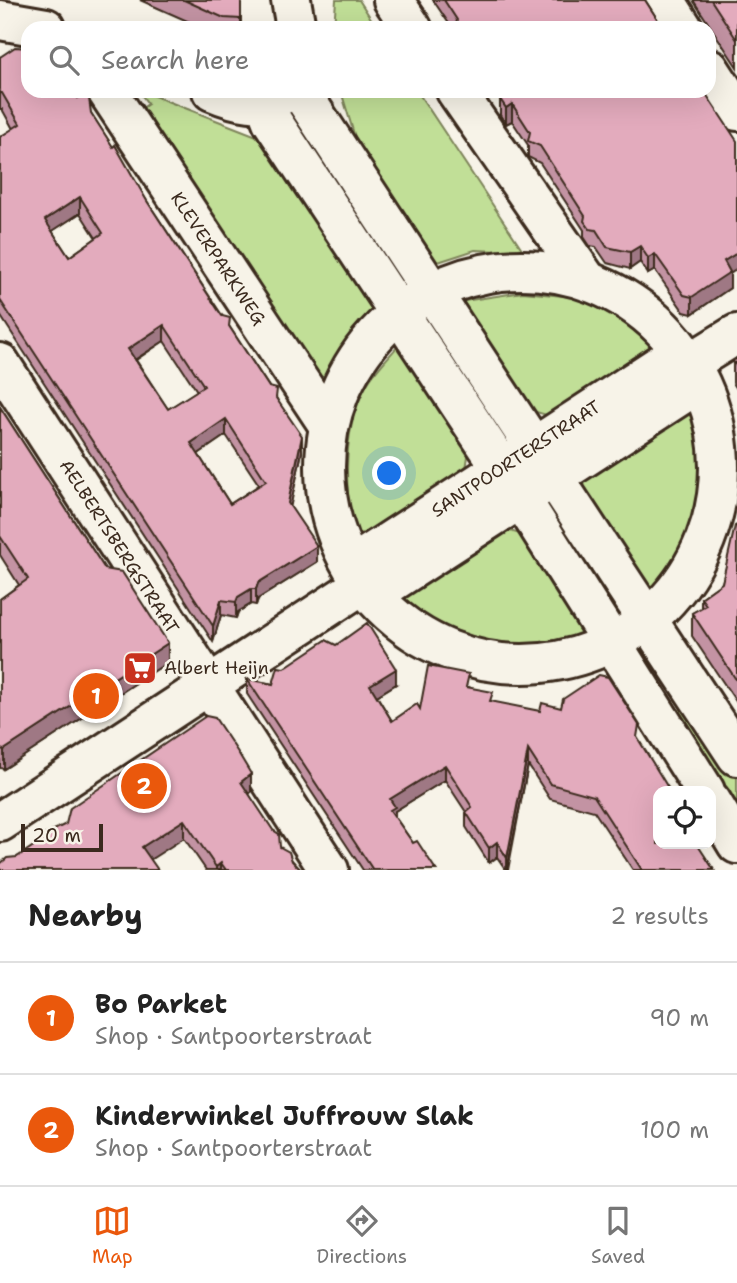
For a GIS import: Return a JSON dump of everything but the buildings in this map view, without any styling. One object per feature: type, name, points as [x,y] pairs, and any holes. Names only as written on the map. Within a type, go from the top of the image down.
[{"type":"street","points":[[393,0],[407,21]]},
{"type":"street","points":[[665,0],[678,21]]},
{"type":"street","points":[[0,20],[21,24]]},
{"type":"street","points":[[716,79],[737,111]]},
{"type":"street","name":"KLEVERPARKWEG","points":[[112,98],[329,426]]},
{"type":"street","points":[[230,98],[263,98]]},
{"type":"street","points":[[277,98],[272,121],[512,482],[702,786]]},
{"type":"street","points":[[305,98],[434,292],[645,620],[737,756]]},
{"type":"street","points":[[461,98],[587,280]]},
{"type":"street","points":[[540,270],[587,280],[628,300],[663,328],[690,363],[710,404],[719,447],[719,492],[708,535],[688,575],[660,609],[614,642],[587,654],[546,663],[505,664],[464,656],[425,639],[391,615],[363,584],[342,548],[329,509],[324,468],[329,426],[344,380],[370,340],[400,313],[448,284],[493,271],[540,270]]},
{"type":"street","points":[[690,363],[737,334]]},
{"type":"street","name":"AELBERTSBERGSTRAAT","points":[[0,363],[329,870]]},
{"type":"street","name":"SANTPOORTERSTRAAT","points":[[0,822],[363,584],[389,584],[512,482],[544,462],[687,391],[690,363]]},
{"type":"street","points":[[716,809],[737,844]]},
{"type":"green space","points":[[336,0],[359,0],[372,21],[334,21]]},
{"type":"green space","points":[[144,98],[159,98],[267,140],[373,307],[327,387],[141,109],[148,104]]},
{"type":"green space","points":[[343,98],[422,98],[524,252],[475,250],[435,263],[360,154]]},
{"type":"green space","points":[[523,292],[574,297],[622,318],[658,347],[550,416],[529,410],[457,302]]},
{"type":"green space","points":[[403,340],[469,450],[466,469],[355,544],[347,484],[348,443],[352,423],[366,386]]},
{"type":"green space","points":[[693,405],[707,452],[706,494],[694,532],[685,550],[650,600],[583,488],[587,478]]},
{"type":"green space","points":[[506,530],[524,535],[592,635],[536,649],[488,647],[443,630],[394,599]]},
{"type":"green space","points":[[687,705],[737,778],[737,817],[675,713]]},
{"type":"place","name":"Albert Heijn","points":[[140,668]]},
{"type":"place","name":"Bo Parket","points":[[96,696]]},
{"type":"place","name":"Kinderwinkel Juffrouw Slak","points":[[144,786]]}]
